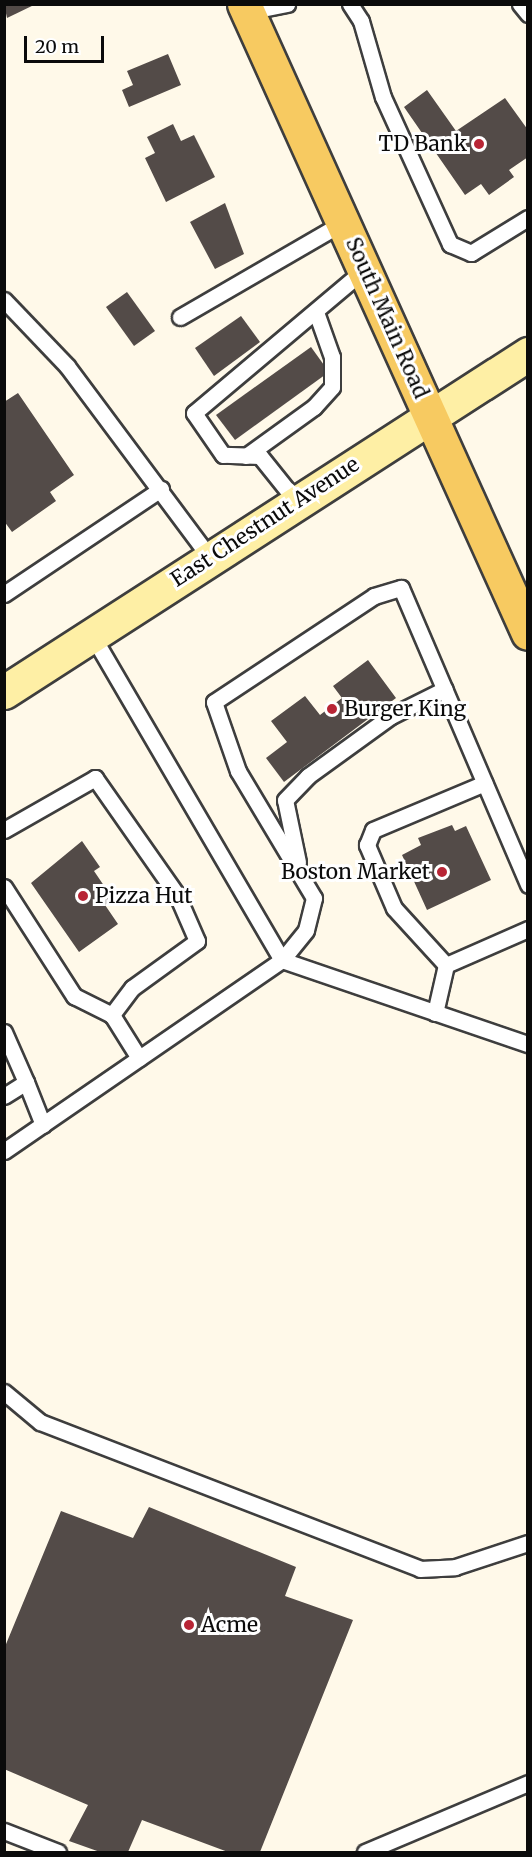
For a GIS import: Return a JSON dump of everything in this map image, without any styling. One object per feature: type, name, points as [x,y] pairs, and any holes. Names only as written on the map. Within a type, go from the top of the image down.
[{"type":"main road","name":"South Main Road","points":[[246,8],[528,633]]},
{"type":"street","name":"East Chestnut Avenue","points":[[6,689],[430,414],[528,354]]},
{"type":"lane","points":[[246,8],[286,4]]},
{"type":"lane","points":[[350,4],[361,21],[383,97],[450,244],[471,253],[528,218]]},
{"type":"lane","points":[[520,4],[528,14]]},
{"type":"lane","points":[[180,317],[344,222]]},
{"type":"lane","points":[[296,501],[265,459],[223,455],[194,413],[364,270]]},
{"type":"lane","points":[[4,300],[67,366],[162,489],[210,558]]},
{"type":"lane","points":[[246,456],[314,407],[332,387],[332,357],[316,312]]},
{"type":"lane","points":[[4,594],[162,489]]},
{"type":"lane","points":[[298,865],[276,840],[238,771],[214,702],[374,596],[401,588],[528,885]]},
{"type":"lane","points":[[92,635],[282,960],[528,1044]]},
{"type":"lane","points":[[4,1151],[282,960],[306,930],[316,907],[298,865],[285,800],[308,776],[391,716],[445,689]]},
{"type":"lane","points":[[4,830],[95,778],[177,895],[197,941],[132,988],[112,1015]]},
{"type":"lane","points":[[446,965],[394,908],[367,846],[373,830],[485,783]]},
{"type":"lane","points":[[4,887],[74,996],[112,1015],[139,1058]]},
{"type":"lane","points":[[446,965],[528,929]]},
{"type":"lane","points":[[435,1013],[446,965]]},
{"type":"lane","points":[[4,1032],[43,1125]]},
{"type":"lane","points":[[4,1096],[26,1082]]},
{"type":"lane","points":[[4,1392],[40,1422],[420,1569],[455,1567],[528,1543]]},
{"type":"lane","points":[[365,1852],[528,1783]]},
{"type":"lane","points":[[4,1831],[58,1852]]},
{"type":"building","points":[[4,4],[36,4],[7,18]]},
{"type":"building","points":[[168,54],[181,85],[129,107],[122,90],[133,85],[127,71]]},
{"type":"building","name":"TD Bank","points":[[427,90],[456,131],[505,98],[528,130],[528,157],[509,170],[514,177],[489,195],[481,184],[465,195],[404,107]]},
{"type":"building","points":[[173,124],[181,141],[194,135],[215,177],[166,202],[145,158],[155,153],[147,137]]},
{"type":"building","points":[[225,203],[244,254],[215,269],[190,222]]},
{"type":"building","points":[[127,292],[155,331],[134,346],[106,307]]},
{"type":"building","points":[[241,316],[260,342],[214,376],[195,348]]},
{"type":"building","points":[[311,347],[329,372],[235,440],[216,415]]},
{"type":"building","points":[[18,393],[74,475],[50,492],[56,501],[12,532],[4,521],[4,402]]},
{"type":"building","points":[[368,660],[396,698],[284,782],[266,758],[287,742],[271,721],[305,696],[320,715],[342,698],[333,686]]},
{"type":"building","points":[[452,825],[455,831],[466,826],[491,880],[427,910],[402,855],[421,845],[418,838]]},
{"type":"building","points":[[82,841],[100,867],[94,871],[113,899],[105,905],[118,924],[79,952],[31,883]]},
{"type":"building","points":[[149,1507],[296,1567],[285,1596],[353,1620],[260,1852],[228,1852],[142,1820],[128,1852],[100,1852],[69,1841],[88,1805],[4,1769],[4,1649],[61,1511],[133,1538]]},
{"type":"place","name":"TD Bank","points":[[479,144]]},
{"type":"place","name":"Burger King","points":[[332,709]]},
{"type":"place","name":"Boston Market","points":[[442,872]]},
{"type":"place","name":"Pizza Hut","points":[[83,896]]},
{"type":"place","name":"Acme","points":[[189,1625]]}]
